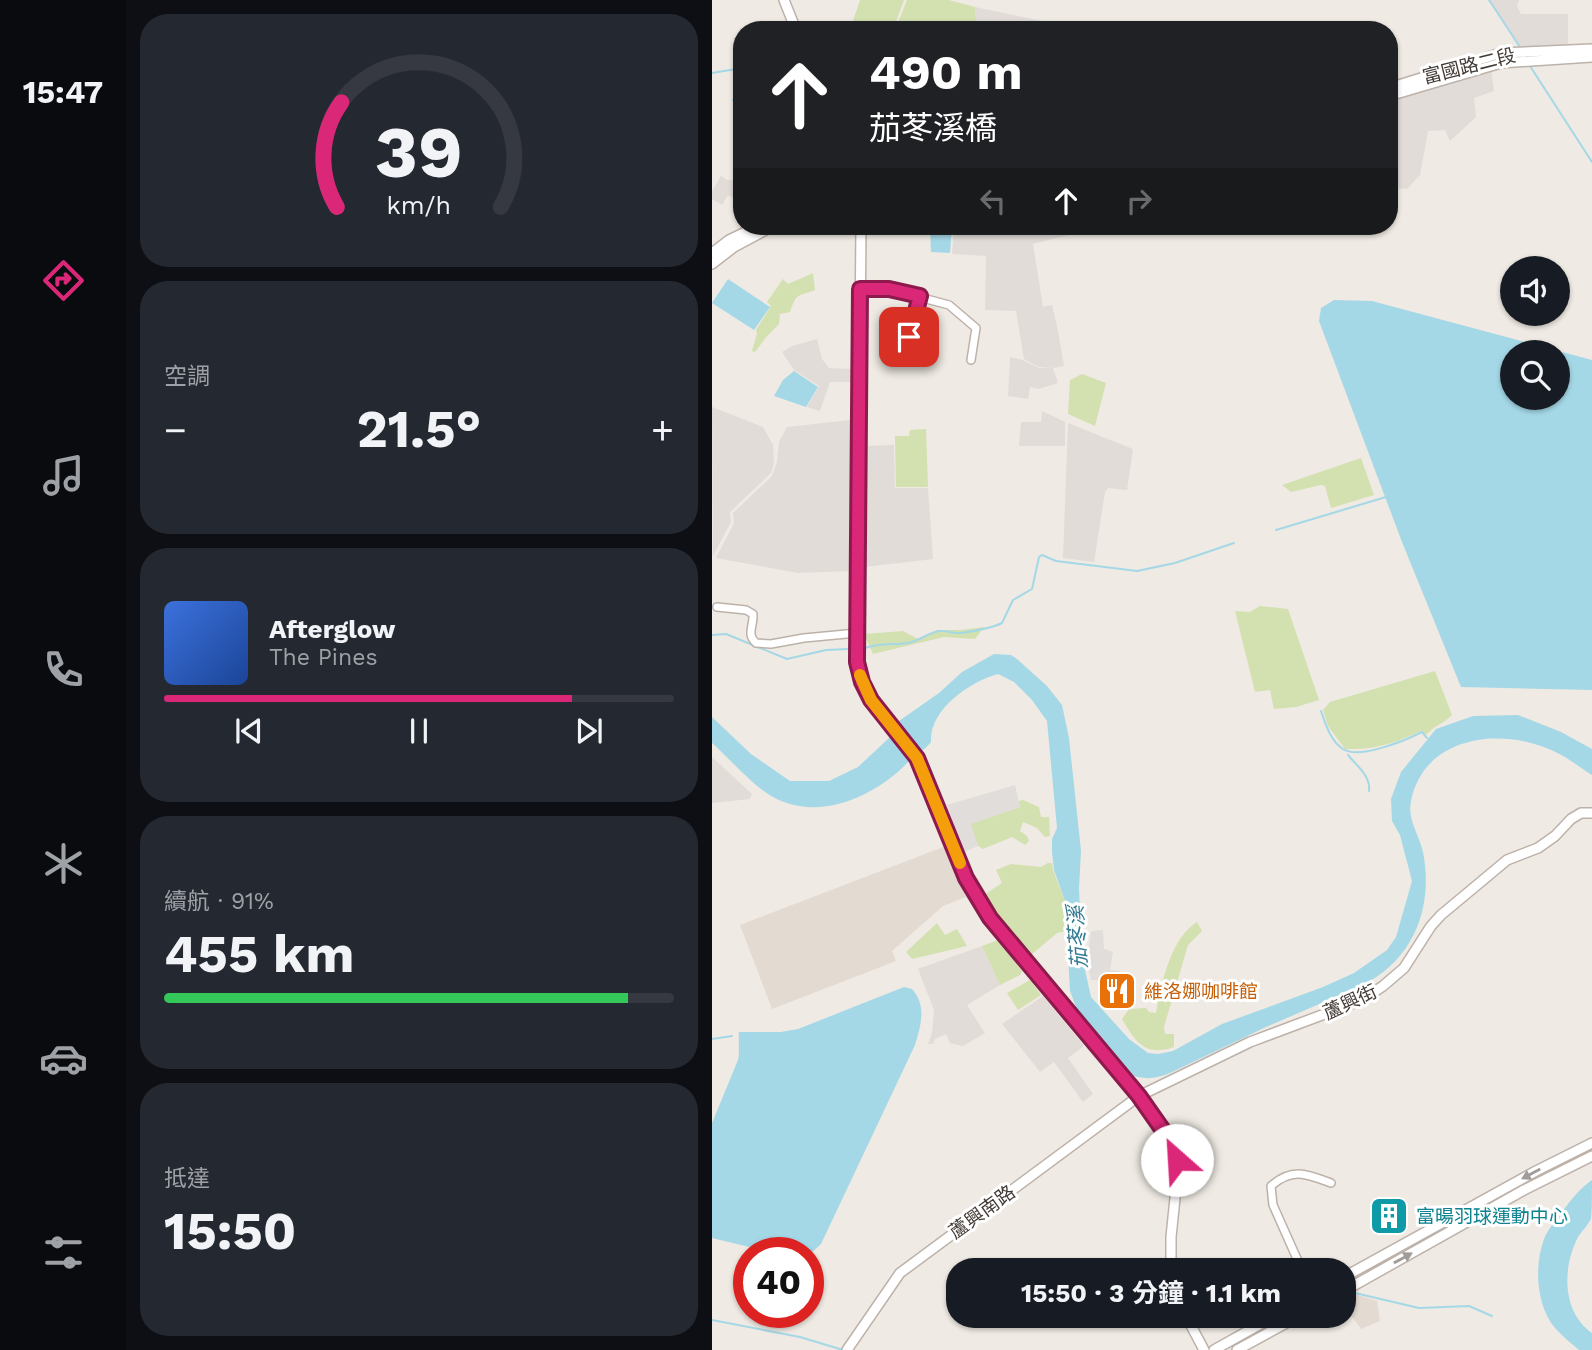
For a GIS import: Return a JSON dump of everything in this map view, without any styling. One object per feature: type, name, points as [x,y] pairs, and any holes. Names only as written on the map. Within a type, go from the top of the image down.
[{"type":"street","points":[[784,0],[793,21]]},
{"type":"street","name":"富國路二段","points":[[1398,85],[1501,53],[1592,49]]},
{"type":"street","name":"富國路二段","points":[[1398,93],[1501,63],[1592,57]]},
{"type":"street","points":[[712,253],[739,235]]},
{"type":"street","points":[[712,264],[734,247],[756,235]]},
{"type":"street","points":[[861,235],[857,662],[862,682],[871,700],[917,758],[966,878],[990,918],[1139,1096],[1167,1136],[1177,1160],[1172,1258]]},
{"type":"street","points":[[860,289],[889,289],[949,305],[976,328],[972,360]]},
{"type":"street","points":[[904,358],[920,296]]},
{"type":"street","points":[[717,607],[746,610],[753,614],[750,634],[756,643],[772,644],[857,633]]},
{"type":"street","name":"蘆興街","points":[[1139,1096],[1250,1042],[1362,1000],[1404,968],[1441,915],[1507,860],[1538,848],[1581,813],[1592,813]]},
{"type":"street","name":"蘆興南路","points":[[847,1350],[900,1273],[1139,1096]]},
{"type":"street","points":[[1356,1270],[1528,1175],[1592,1143]]},
{"type":"street","points":[[1356,1284],[1524,1190],[1592,1156]]},
{"type":"street","points":[[1297,1258],[1273,1205],[1271,1186],[1289,1173],[1311,1175],[1331,1183]]},
{"type":"street","points":[[1192,1328],[1204,1350]]},
{"type":"street","points":[[1214,1350],[1253,1328]]},
{"type":"street","points":[[1237,1350],[1277,1328]]},
{"type":"shaded area","points":[[1489,0],[1519,0],[1517,6],[1521,14],[1568,14],[1568,44],[1519,47]]},
{"type":"shaded area","points":[[975,7],[1042,21],[976,21]]},
{"type":"shaded area","points":[[1491,68],[1494,91],[1474,98],[1476,117],[1450,141],[1445,130],[1428,131],[1420,175],[1407,189],[1398,188],[1398,99]]},
{"type":"shaded area","points":[[721,176],[733,180],[733,198],[728,195],[722,205],[712,199],[712,191]]},
{"type":"shaded area","points":[[953,235],[1070,235],[1033,244],[1043,307],[1052,305],[1058,331],[1064,366],[1053,368],[1058,383],[1039,389],[1030,387],[1028,399],[1008,396],[1010,357],[1039,368],[1052,368],[1039,367],[1024,359],[1016,311],[985,310],[986,256],[952,254]]},
{"type":"shaded area","points":[[817,339],[822,359],[829,368],[852,369],[852,382],[830,382],[820,411],[807,407],[819,386],[794,370],[782,352],[792,346]]},
{"type":"shaded area","points":[[712,407],[763,427],[773,445],[774,463],[771,473],[730,512],[731,522],[713,556]]},
{"type":"shaded area","points":[[1042,411],[1065,422],[1065,446],[1019,446],[1021,422],[1041,422]]},
{"type":"shaded area","points":[[851,420],[850,571],[798,573],[716,558],[734,523],[733,513],[772,476],[779,442],[787,427]]},
{"type":"shaded area","points":[[1068,423],[1133,449],[1127,490],[1108,488],[1105,492],[1094,562],[1063,558]]},
{"type":"shaded area","points":[[894,445],[895,488],[928,488],[933,559],[865,567],[864,446]]},
{"type":"shaded area","points":[[712,757],[752,794],[750,799],[712,803]]},
{"type":"shaded area","points":[[1015,785],[1020,807],[971,824],[978,846],[964,852],[947,805]]},
{"type":"shaded area","points":[[946,846],[966,897],[943,906],[892,951],[896,961],[772,1009],[740,925]]},
{"type":"shaded area","points":[[1103,930],[1104,949],[1113,952],[1110,970],[1120,971],[1119,977],[1111,976],[1110,981],[1091,980],[1087,960],[1091,931]]},
{"type":"shaded area","points":[[982,946],[1000,985],[967,1005],[985,1033],[963,1046],[950,1043],[946,1034],[935,1039],[933,1044],[928,1044],[934,1010],[918,969]]},
{"type":"shaded area","points":[[1043,996],[1084,1046],[1068,1058],[1093,1094],[1083,1102],[1054,1062],[1040,1072],[1002,1024]]},
{"type":"shaded area","points":[[1356,1294],[1377,1301],[1380,1321],[1361,1329],[1356,1322]]},
{"type":"green space","points":[[860,0],[904,0],[896,21],[853,21]]},
{"type":"green space","points":[[907,0],[949,0],[975,7],[976,21],[899,21]]},
{"type":"green space","points":[[813,273],[815,290],[796,298],[790,312],[780,314],[779,324],[755,352],[752,351],[756,330],[771,306],[767,302],[783,279],[788,284]]},
{"type":"green space","points":[[1082,374],[1106,383],[1095,426],[1068,414],[1070,380]]},
{"type":"green space","points":[[926,429],[928,487],[896,487],[895,436],[909,436],[910,430]]},
{"type":"green space","points":[[1361,458],[1374,495],[1331,508],[1325,486],[1291,492],[1282,485]]},
{"type":"green space","points":[[1260,606],[1288,609],[1319,700],[1296,707],[1274,709],[1270,690],[1255,692],[1235,611],[1250,612]]},
{"type":"green space","points":[[984,627],[975,639],[944,637],[873,654],[864,634],[903,631],[918,639],[938,630]]},
{"type":"green space","points":[[1435,671],[1452,715],[1426,735],[1422,731],[1385,745],[1345,749],[1328,726],[1323,710],[1330,702]]},
{"type":"green space","points":[[1023,800],[1039,807],[1041,817],[1049,817],[1050,836],[1045,837],[1037,828],[1023,822],[1020,831],[1029,841],[1025,845],[1012,837],[983,849],[978,846],[970,824],[1020,807],[1018,801]]},
{"type":"green space","points":[[1052,863],[1065,901],[1066,931],[1057,933],[1031,955],[1026,953],[1004,926],[984,895],[1002,883],[996,870],[1011,864],[1041,867]]},
{"type":"green space","points":[[1197,922],[1202,931],[1188,945],[1164,1027],[1165,1034],[1174,1034],[1174,1047],[1164,1050],[1149,1049],[1137,1041],[1122,1019],[1129,1009],[1146,1008],[1149,1012],[1156,1013],[1158,1001],[1151,999],[1151,993],[1161,986],[1178,942]]},
{"type":"green space","points":[[937,923],[945,935],[957,929],[967,946],[912,959],[906,952]]},
{"type":"green space","points":[[998,940],[1022,971],[1020,975],[1000,985],[982,946]]},
{"type":"green space","points":[[1030,980],[1041,995],[1018,1010],[1007,993]]},
{"type":"water","points":[[930,235],[951,235],[950,253],[931,252]]},
{"type":"water","points":[[728,279],[770,307],[754,330],[712,303]]},
{"type":"water","points":[[1334,300],[1372,301],[1517,340],[1500,340],[1500,410],[1570,410],[1570,354],[1592,360],[1592,690],[1461,687],[1402,542],[1319,321],[1321,308]]},
{"type":"water","points":[[794,371],[818,387],[806,407],[774,396],[783,380]]},
{"type":"water","name":"茄苳溪","points":[[994,654],[1011,655],[1017,659],[1047,686],[1062,705],[1069,738],[1081,851],[1079,888],[1084,933],[1083,961],[1091,997],[1129,1039],[1148,1053],[1173,1051],[1222,1024],[1323,987],[1354,973],[1387,950],[1396,937],[1412,881],[1400,835],[1392,821],[1391,799],[1401,772],[1436,729],[1473,716],[1518,715],[1561,732],[1592,749],[1592,775],[1551,750],[1509,739],[1467,742],[1448,750],[1431,762],[1419,779],[1411,801],[1412,820],[1423,852],[1425,893],[1416,931],[1394,962],[1361,986],[1170,1073],[1152,1078],[1134,1076],[1076,1007],[1070,991],[1065,901],[1054,870],[1052,852],[1052,839],[1057,828],[1047,721],[1032,700],[1014,682],[998,674],[964,691],[953,699],[937,719],[931,742],[893,776],[862,796],[826,806],[790,804],[773,797],[712,743],[712,717],[751,754],[790,781],[829,781],[858,767],[889,738],[899,721],[939,693],[962,672]]},
{"type":"water","points":[[904,987],[912,989],[920,1002],[921,1023],[915,1045],[824,1238],[733,1237],[733,1243],[712,1238],[712,1123],[738,1060],[739,1032],[781,1032],[798,1029]]},
{"type":"water","points":[[1592,1180],[1591,1219],[1578,1237],[1567,1275],[1570,1302],[1575,1314],[1592,1333],[1592,1350],[1579,1350],[1549,1319],[1541,1297],[1538,1273],[1541,1250],[1550,1228],[1576,1194]]},
{"type":"waterway","points":[[1489,0],[1520,47]]},
{"type":"waterway","points":[[1530,66],[1592,162]]},
{"type":"waterway","points":[[712,73],[733,70]]},
{"type":"waterway","points":[[1276,530],[1386,497]]},
{"type":"waterway","points":[[865,648],[908,643],[939,631],[960,633],[1002,623],[1013,600],[1032,589],[1039,557],[1042,555],[1056,561],[1137,571],[1175,563],[1234,543]]},
{"type":"waterway","points":[[712,635],[726,634],[787,659],[826,650],[848,649]]},
{"type":"waterway","points":[[1321,711],[1335,742],[1350,752],[1382,748],[1422,732],[1427,738]]},
{"type":"waterway","points":[[1348,755],[1366,776],[1369,791]]},
{"type":"waterway","points":[[712,1039],[732,1036]]},
{"type":"waterway","points":[[1356,1293],[1419,1308],[1469,1306],[1492,1316]]},
{"type":"waterway","points":[[712,1320],[800,1337],[843,1350]]},
{"type":"slow traffic","points":[[860,675],[871,700],[917,758],[960,863]]},
{"type":"place","name":"維洛娜咖啡館","points":[[1117,991]]},
{"type":"place","name":"富暘羽球運動中心","points":[[1389,1216]]},
{"type":"route","points":[[909,337],[920,296],[889,289],[860,289],[857,662],[862,682],[871,700],[917,758],[966,878],[990,918],[1139,1096],[1167,1136],[1177,1160]]}]
